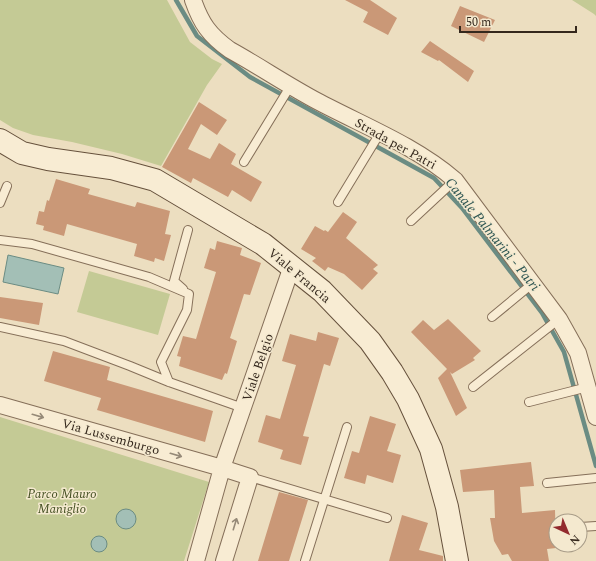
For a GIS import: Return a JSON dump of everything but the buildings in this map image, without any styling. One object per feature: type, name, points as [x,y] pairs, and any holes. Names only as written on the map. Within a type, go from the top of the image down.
[{"type":"street","name":"Strada per Patri","points":[[193,0],[199,18],[218,41],[230,50],[289,87],[316,100],[379,135],[416,151],[441,168],[452,181],[527,289],[557,320],[578,353],[586,388],[596,417]]},
{"type":"street","name":"Viale Francia","points":[[0,140],[22,153],[48,159],[111,168],[155,180],[263,244],[322,291],[370,341],[392,372],[408,399],[431,449],[447,507],[457,561]]},
{"type":"street","name":"Viale Belgio","points":[[196,561],[222,468],[292,266]]},
{"type":"street","name":"Via Lussemburgo","points":[[0,405],[222,468]]},
{"type":"street","points":[[222,468],[250,477],[224,561]]},
{"type":"lane","points":[[244,162],[282,101],[289,87]]},
{"type":"lane","points":[[338,202],[379,135]]},
{"type":"lane","points":[[411,221],[452,181]]},
{"type":"lane","points":[[0,203],[7,186]]},
{"type":"lane","points":[[188,230],[174,281],[188,294]]},
{"type":"lane","points":[[0,240],[32,244],[149,277],[188,294]]},
{"type":"lane","points":[[492,317],[527,289]]},
{"type":"lane","points":[[169,382],[161,362],[187,310],[188,294]]},
{"type":"lane","points":[[473,387],[544,332],[557,320]]},
{"type":"lane","points":[[0,327],[64,340],[169,382],[243,408]]},
{"type":"lane","points":[[529,402],[586,388]]},
{"type":"lane","points":[[305,561],[347,427]]},
{"type":"lane","points":[[250,477],[387,518]]},
{"type":"lane","points":[[547,483],[594,478]]},
{"type":"green space","points":[[0,0],[167,0],[190,42],[212,59],[222,64],[207,85],[161,166],[122,154],[72,142],[33,135],[13,128],[0,120]]},
{"type":"green space","points":[[572,0],[596,0],[596,16],[594,14]]},
{"type":"green space","points":[[89,271],[170,294],[158,335],[77,312]]},
{"type":"green space","name":"Parco Mauro Maniglio","points":[[0,417],[209,482],[184,561],[0,561]]},
{"type":"water","points":[[8,255],[64,268],[58,294],[3,282]]},
{"type":"water","points":[[126,509],[133,512],[136,519],[133,526],[126,529],[119,526],[116,519],[119,512]]},
{"type":"water","points":[[96,536],[102,536],[107,541],[105,550],[102,552],[96,552],[91,547],[91,541]]},
{"type":"waterway","name":"Canale Palmarini - Patri","points":[[176,0],[197,36],[250,77],[434,178],[462,208],[542,313],[564,352],[596,466]]}]
